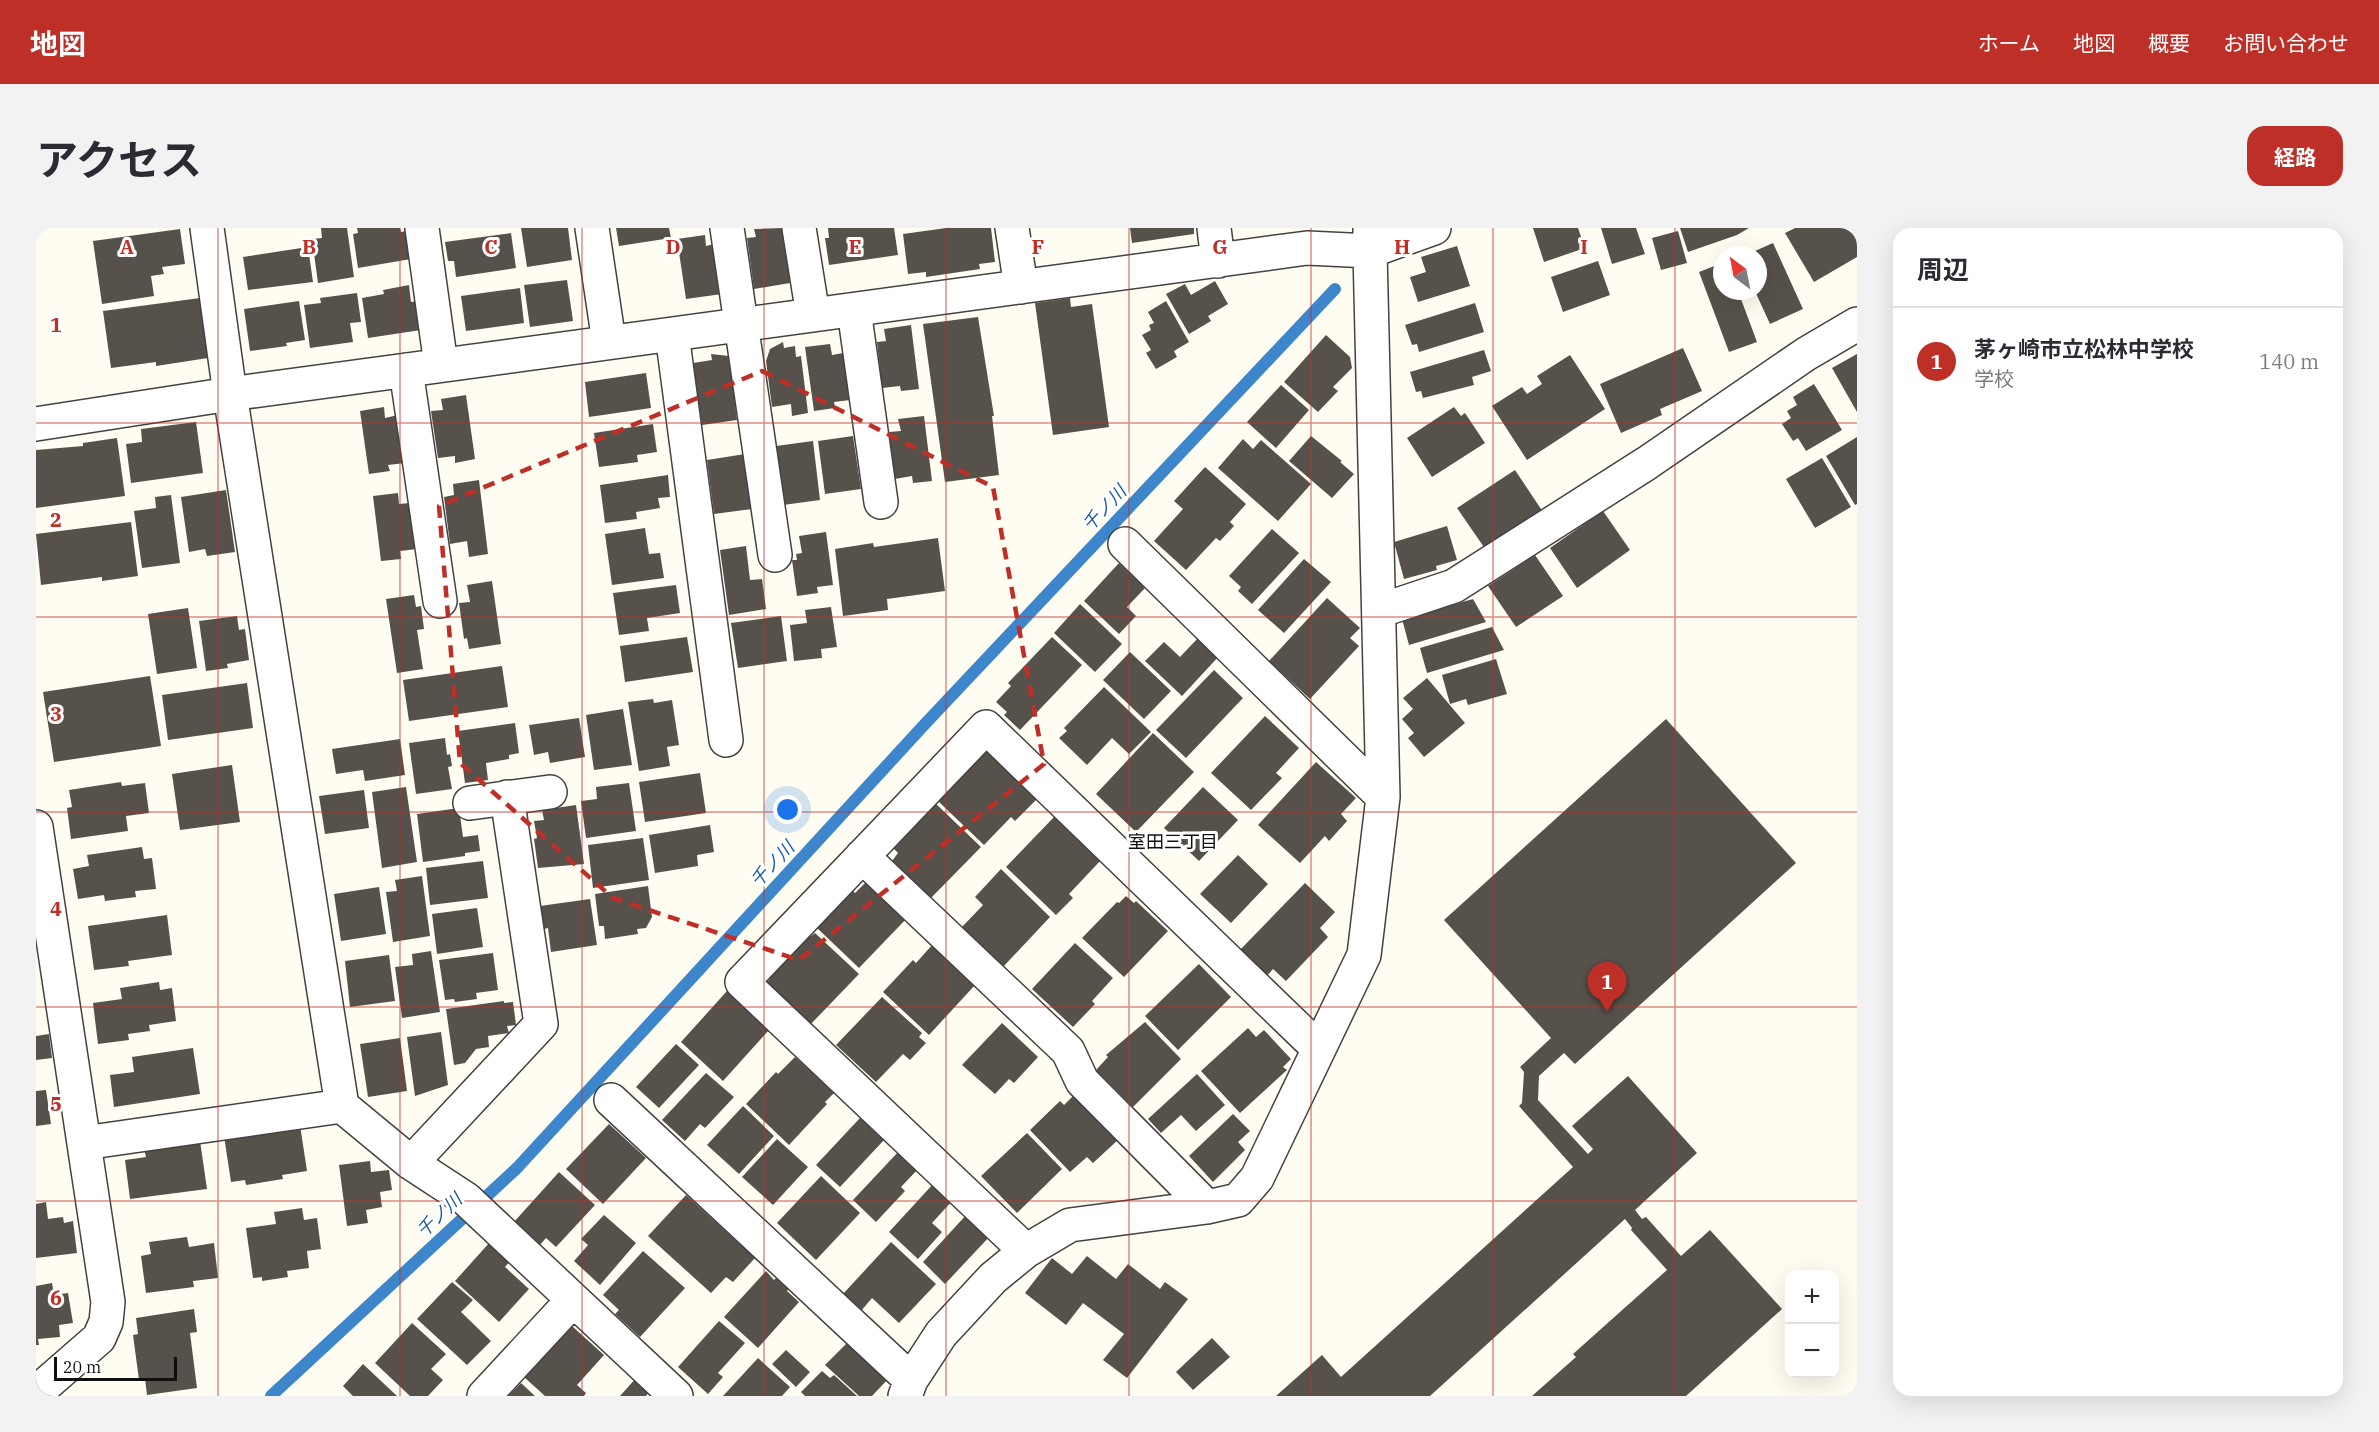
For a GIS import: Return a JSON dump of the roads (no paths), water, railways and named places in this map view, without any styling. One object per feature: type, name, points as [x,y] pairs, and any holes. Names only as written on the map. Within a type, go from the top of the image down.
[{"type":"street","points":[[207,228],[230,394],[342,1106],[411,1163],[477,1210],[676,1396]]},
{"type":"street","points":[[422,228],[441,365]]},
{"type":"street","points":[[592,228],[609,342]]},
{"type":"street","points":[[727,228],[775,555]]},
{"type":"street","points":[[799,228],[813,315]]},
{"type":"street","points":[[1012,228],[1021,287]]},
{"type":"street","points":[[1214,228],[1218,261]]},
{"type":"street","points":[[36,424],[230,394],[1218,261],[1434,228]]},
{"type":"street","points":[[611,1100],[908,1388],[941,1334],[993,1278],[1026,1251],[1070,1225],[1207,1207],[1238,1200],[1257,1178],[1364,955],[1383,797],[1370,239]]},
{"type":"street","points":[[854,310],[881,502]]},
{"type":"street","points":[[1379,611],[1454,586],[1647,463],[1806,354],[1857,324]]},
{"type":"street","points":[[672,334],[726,740]]},
{"type":"street","points":[[406,370],[440,601]]},
{"type":"street","points":[[1125,544],[1383,797]]},
{"type":"street","points":[[1026,1251],[742,982],[986,727],[1318,1048]]},
{"type":"street","points":[[470,802],[550,792]]},
{"type":"street","points":[[411,1163],[541,1024],[507,797]]},
{"type":"street","points":[[36,827],[49,997],[84,1143],[108,1302],[106,1322],[99,1338],[36,1393]]},
{"type":"street","points":[[862,856],[1068,1051],[1082,1081],[1207,1207]]},
{"type":"street","points":[[84,1143],[342,1106]]},
{"type":"street","points":[[484,1396],[573,1300]]},
{"type":"waterway","name":"千ノ川","points":[[271,1396],[517,1168],[924,725],[1335,289]]},
{"type":"place","name":"茅ヶ崎市立松林中学校","points":[[1607,1012]]},
{"type":"district","name":"室田三丁目","points":[[1173,841]]}]
